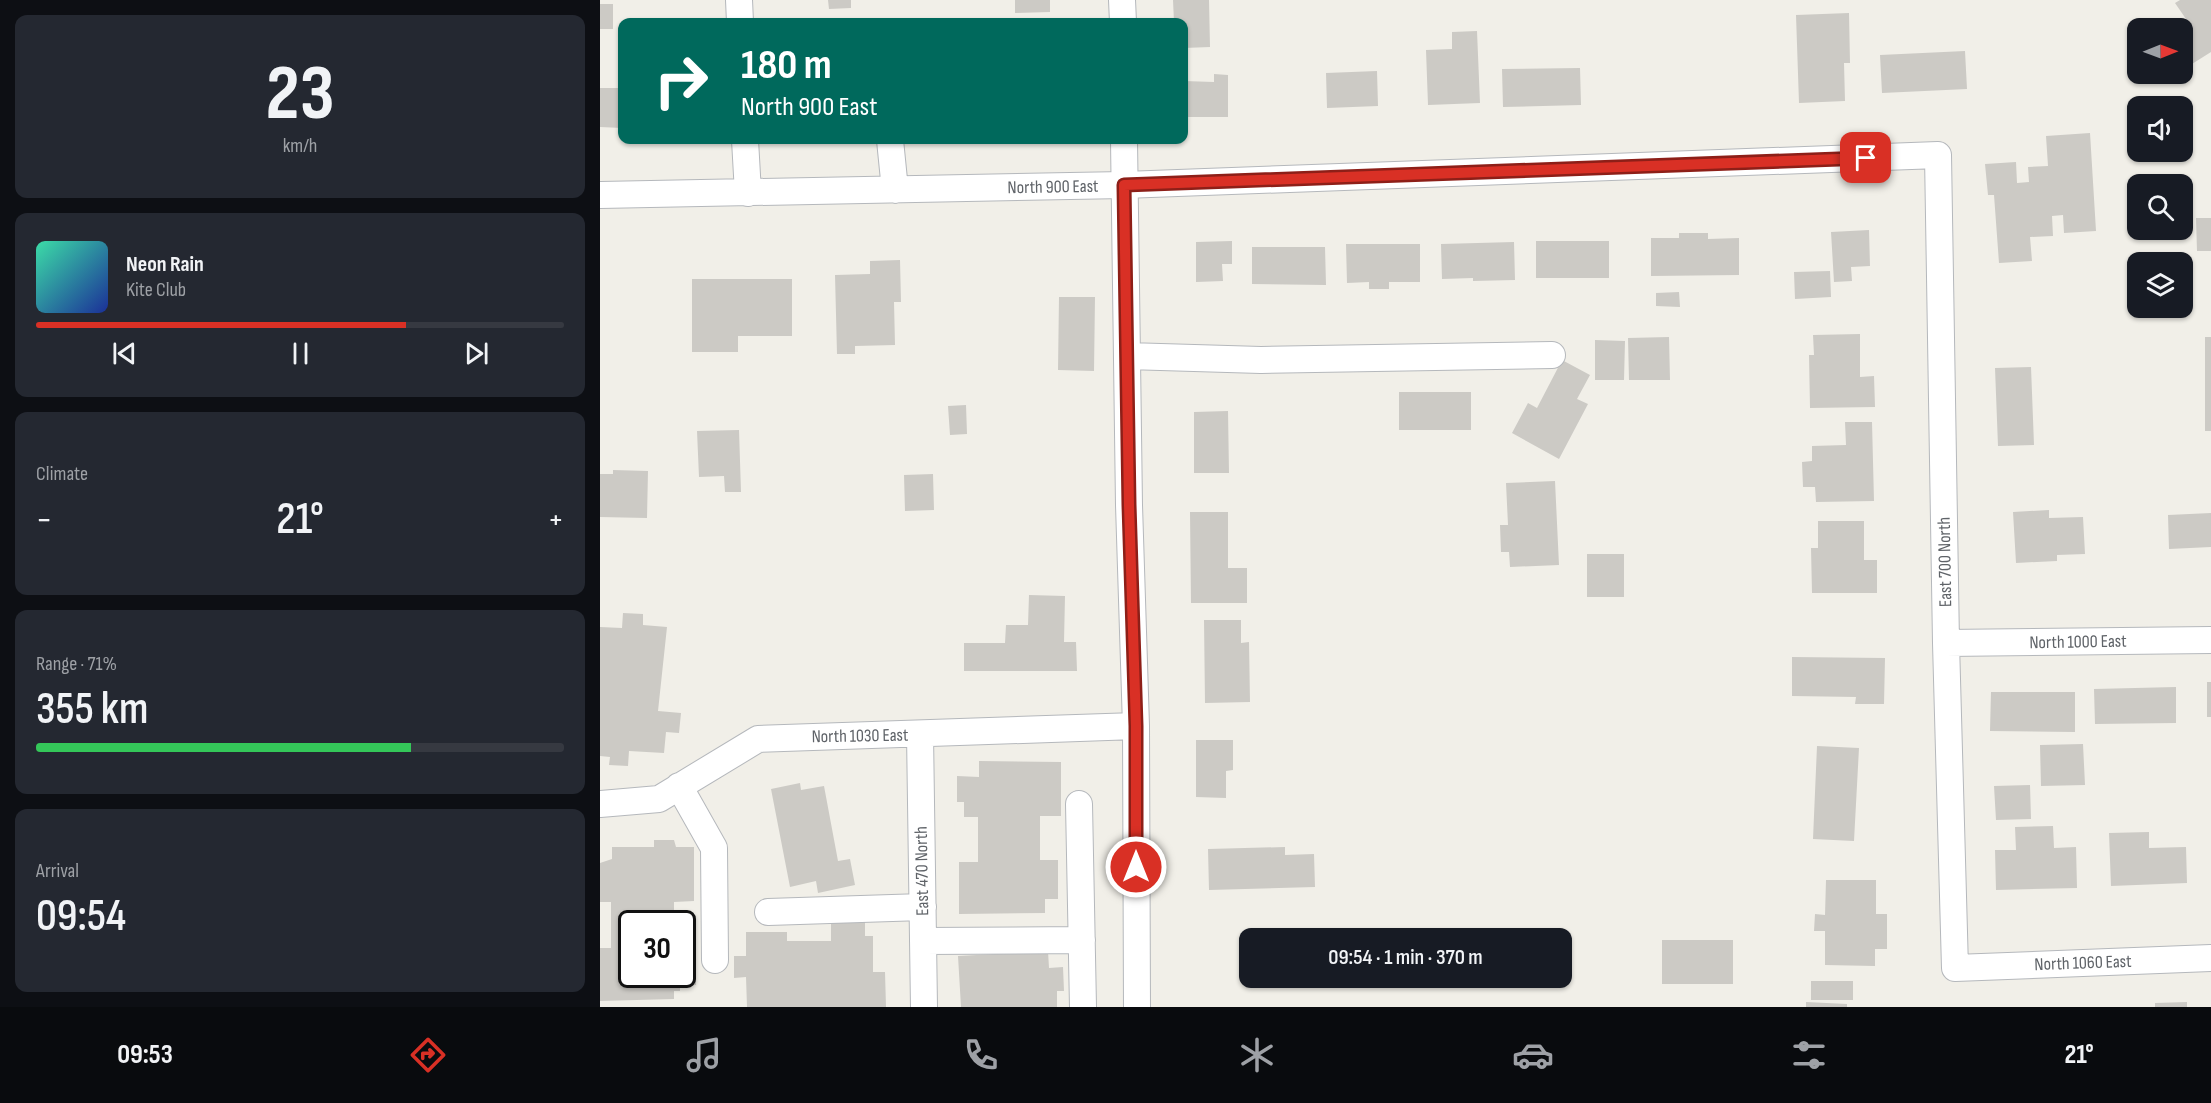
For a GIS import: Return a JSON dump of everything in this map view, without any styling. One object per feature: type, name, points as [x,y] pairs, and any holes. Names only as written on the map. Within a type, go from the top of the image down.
[{"type":"street","points":[[739,0],[740,18]]},
{"type":"street","points":[[1122,0],[1123,18]]},
{"type":"street","points":[[745,144],[748,193]]},
{"type":"street","points":[[890,144],[895,190]]},
{"type":"street","points":[[1124,144],[1129,505],[1136,726],[1137,1007]]},
{"type":"street","name":"North 900 East","points":[[600,195],[1124,185],[1938,155]]},
{"type":"street","name":"East 700 North","points":[[1938,155],[1946,644],[1955,968]]},
{"type":"street","points":[[1127,356],[1285,360],[1552,355]]},
{"type":"street","name":"North 1000 East","points":[[1946,644],[2211,640]]},
{"type":"street","name":"North 1030 East","points":[[600,804],[658,799],[758,739],[1136,726]]},
{"type":"street","name":"East 470 North","points":[[920,734],[924,1007]]},
{"type":"street","points":[[679,786],[714,848],[715,960]]},
{"type":"street","points":[[1079,804],[1083,1007]]},
{"type":"street","points":[[768,912],[923,907]]},
{"type":"street","points":[[923,941],[1082,940]]},
{"type":"street","name":"North 1060 East","points":[[1955,968],[2211,958]]},
{"type":"building","points":[[828,0],[851,0],[851,8],[829,9]]},
{"type":"building","points":[[1015,0],[1050,0],[1050,12],[1015,13]]},
{"type":"building","points":[[1173,0],[1209,0],[1210,47],[1188,48],[1188,18],[1174,18]]},
{"type":"building","points":[[2180,0],[2211,0],[2211,52],[2193,63],[2193,18],[2185,18],[2175,3]]},
{"type":"building","points":[[600,4],[613,4],[613,29],[600,29]]},
{"type":"building","points":[[1849,13],[1850,63],[1844,63],[1845,101],[1799,103],[1796,15]]},
{"type":"building","points":[[1477,31],[1480,103],[1428,105],[1426,50],[1452,49],[1452,32]]},
{"type":"building","points":[[1965,51],[1967,89],[1882,93],[1880,55]]},
{"type":"building","points":[[1580,68],[1581,105],[1503,107],[1502,69]]},
{"type":"building","points":[[1377,71],[1378,106],[1327,108],[1326,73]]},
{"type":"building","points":[[1214,74],[1228,75],[1228,117],[1188,117],[1188,81],[1214,82]]},
{"type":"building","points":[[600,88],[618,88],[618,128],[600,127]]},
{"type":"building","points":[[2090,133],[2096,231],[2064,233],[2063,215],[2052,216],[2053,236],[2030,237],[2032,261],[1999,263],[1994,195],[1988,195],[1985,164],[2016,162],[2017,183],[2029,182],[2028,167],[2048,166],[2046,136]]},
{"type":"building","points":[[2196,218],[2211,218],[2211,251],[2197,251]]},
{"type":"building","points":[[1869,230],[1870,266],[1851,267],[1852,281],[1834,282],[1831,232]]},
{"type":"building","points":[[1679,233],[1708,233],[1708,239],[1739,238],[1739,275],[1651,276],[1651,238],[1679,238]]},
{"type":"building","points":[[1232,241],[1232,264],[1222,264],[1223,281],[1196,282],[1196,242]]},
{"type":"building","points":[[1536,241],[1609,241],[1609,278],[1536,278]]},
{"type":"building","points":[[1514,242],[1515,280],[1442,279],[1441,244]]},
{"type":"building","points":[[1346,244],[1420,244],[1420,282],[1389,282],[1389,289],[1369,289],[1369,282],[1347,283]]},
{"type":"building","points":[[1252,247],[1325,247],[1326,285],[1252,284]]},
{"type":"building","points":[[900,260],[901,302],[894,302],[895,345],[855,346],[855,354],[837,354],[835,275],[870,274],[870,261]]},
{"type":"building","points":[[1830,271],[1831,297],[1795,299],[1794,272]]},
{"type":"building","points":[[692,279],[792,279],[792,336],[738,336],[738,352],[692,352]]},
{"type":"building","points":[[1679,292],[1680,307],[1656,306],[1656,293]]},
{"type":"building","points":[[1059,297],[1095,297],[1094,371],[1058,370]]},
{"type":"building","points":[[1860,334],[1860,377],[1874,376],[1875,407],[1810,408],[1809,355],[1814,355],[1813,335]]},
{"type":"building","points":[[1669,337],[1670,380],[1629,380],[1628,338]]},
{"type":"building","points":[[2205,337],[2211,337],[2211,431],[2205,431]]},
{"type":"building","points":[[1595,340],[1625,341],[1624,380],[1595,380]]},
{"type":"building","points":[[1562,360],[1590,375],[1577,399],[1588,404],[1559,459],[1512,433],[1528,403],[1537,408]]},
{"type":"building","points":[[2031,367],[2034,445],[1998,446],[1995,368]]},
{"type":"building","points":[[1399,392],[1471,392],[1471,430],[1399,430]]},
{"type":"building","points":[[966,405],[967,434],[950,435],[948,406]]},
{"type":"building","points":[[1228,411],[1229,473],[1194,473],[1194,412]]},
{"type":"building","points":[[1845,422],[1872,422],[1874,501],[1816,502],[1815,487],[1803,487],[1802,462],[1812,461],[1812,446],[1846,445]]},
{"type":"building","points":[[739,430],[741,492],[725,492],[724,476],[699,477],[697,431]]},
{"type":"building","points":[[613,470],[648,471],[647,518],[600,517],[600,474],[613,474]]},
{"type":"building","points":[[933,474],[934,510],[905,511],[904,475]]},
{"type":"building","points":[[1555,481],[1559,565],[1510,567],[1509,552],[1501,552],[1500,525],[1508,525],[1506,483]]},
{"type":"building","points":[[2049,510],[2049,518],[2083,517],[2085,554],[2057,555],[2057,561],[2016,563],[2013,512]]},
{"type":"building","points":[[1190,512],[1228,512],[1228,568],[1247,568],[1247,603],[1191,603]]},
{"type":"building","points":[[2211,513],[2211,547],[2169,549],[2168,515]]},
{"type":"building","points":[[1818,521],[1864,521],[1864,560],[1877,560],[1877,593],[1812,593],[1811,548],[1818,548]]},
{"type":"building","points":[[1587,554],[1624,554],[1624,597],[1587,597]]},
{"type":"building","points":[[1029,595],[1065,596],[1064,642],[1076,642],[1077,671],[964,671],[964,643],[1005,643],[1006,625],[1028,625]]},
{"type":"building","points":[[623,613],[643,614],[643,625],[667,627],[658,711],[681,713],[679,733],[666,732],[664,753],[629,751],[628,766],[609,765],[610,757],[600,756],[600,627],[622,628]]},
{"type":"building","points":[[1204,620],[1241,620],[1241,643],[1249,642],[1250,702],[1205,703]]},
{"type":"building","points":[[1792,657],[1885,658],[1884,704],[1855,704],[1856,697],[1792,696]]},
{"type":"building","points":[[2207,682],[2211,682],[2211,717],[2207,717]]},
{"type":"building","points":[[2176,687],[2176,723],[2095,724],[2094,689]]},
{"type":"building","points":[[1991,692],[2075,692],[2075,732],[1990,731]]},
{"type":"building","points":[[1196,740],[1233,740],[1233,770],[1226,771],[1226,798],[1196,797]]},
{"type":"building","points":[[2083,744],[2085,785],[2041,786],[2040,745]]},
{"type":"building","points":[[1817,746],[1859,748],[1854,841],[1813,839]]},
{"type":"building","points":[[979,761],[1061,762],[1061,816],[1040,816],[1040,860],[1058,860],[1058,899],[1045,899],[1045,913],[959,914],[959,862],[978,862],[978,817],[964,817],[964,802],[957,802],[957,776],[979,777]]},
{"type":"building","points":[[800,783],[801,790],[824,786],[838,861],[850,859],[855,885],[818,893],[816,881],[790,887],[771,789]]},
{"type":"building","points":[[2030,785],[2031,819],[1996,820],[1994,786]]},
{"type":"building","points":[[2053,826],[2054,848],[2076,847],[2077,888],[1996,890],[1995,850],[2016,850],[2015,827]]},
{"type":"building","points":[[2149,832],[2149,848],[2186,847],[2187,883],[2111,886],[2109,833]]},
{"type":"building","points":[[654,840],[674,840],[676,847],[694,847],[694,901],[674,902],[674,910],[618,910],[618,988],[680,988],[680,991],[674,991],[674,999],[600,1001],[600,948],[611,948],[611,902],[600,902],[600,863],[612,859],[612,847],[654,847]]},
{"type":"building","points":[[1285,847],[1285,855],[1314,854],[1315,887],[1209,890],[1208,849]]},
{"type":"building","points":[[1826,880],[1876,880],[1876,914],[1887,914],[1887,949],[1875,949],[1875,966],[1825,965],[1825,931],[1814,931],[1815,914],[1825,915]]},
{"type":"building","points":[[831,922],[865,922],[865,936],[873,936],[873,972],[885,972],[886,1007],[747,1007],[746,977],[734,978],[734,956],[746,956],[746,932],[787,932],[787,941],[831,941]]},
{"type":"building","points":[[1662,940],[1733,940],[1733,984],[1662,984]]},
{"type":"building","points":[[1048,951],[1049,968],[1063,967],[1064,991],[1057,991],[1057,1007],[961,1007],[958,956]]},
{"type":"building","points":[[1811,981],[1853,981],[1853,1000],[1811,1000]]},
{"type":"building","points":[[1806,1002],[1847,1004],[1847,1007],[1806,1007]]},
{"type":"building","points":[[2187,1002],[2187,1007],[2155,1007],[2155,1003]]},
{"type":"route","points":[[1136,867],[1136,726],[1129,505],[1124,185],[1866,158]]}]
